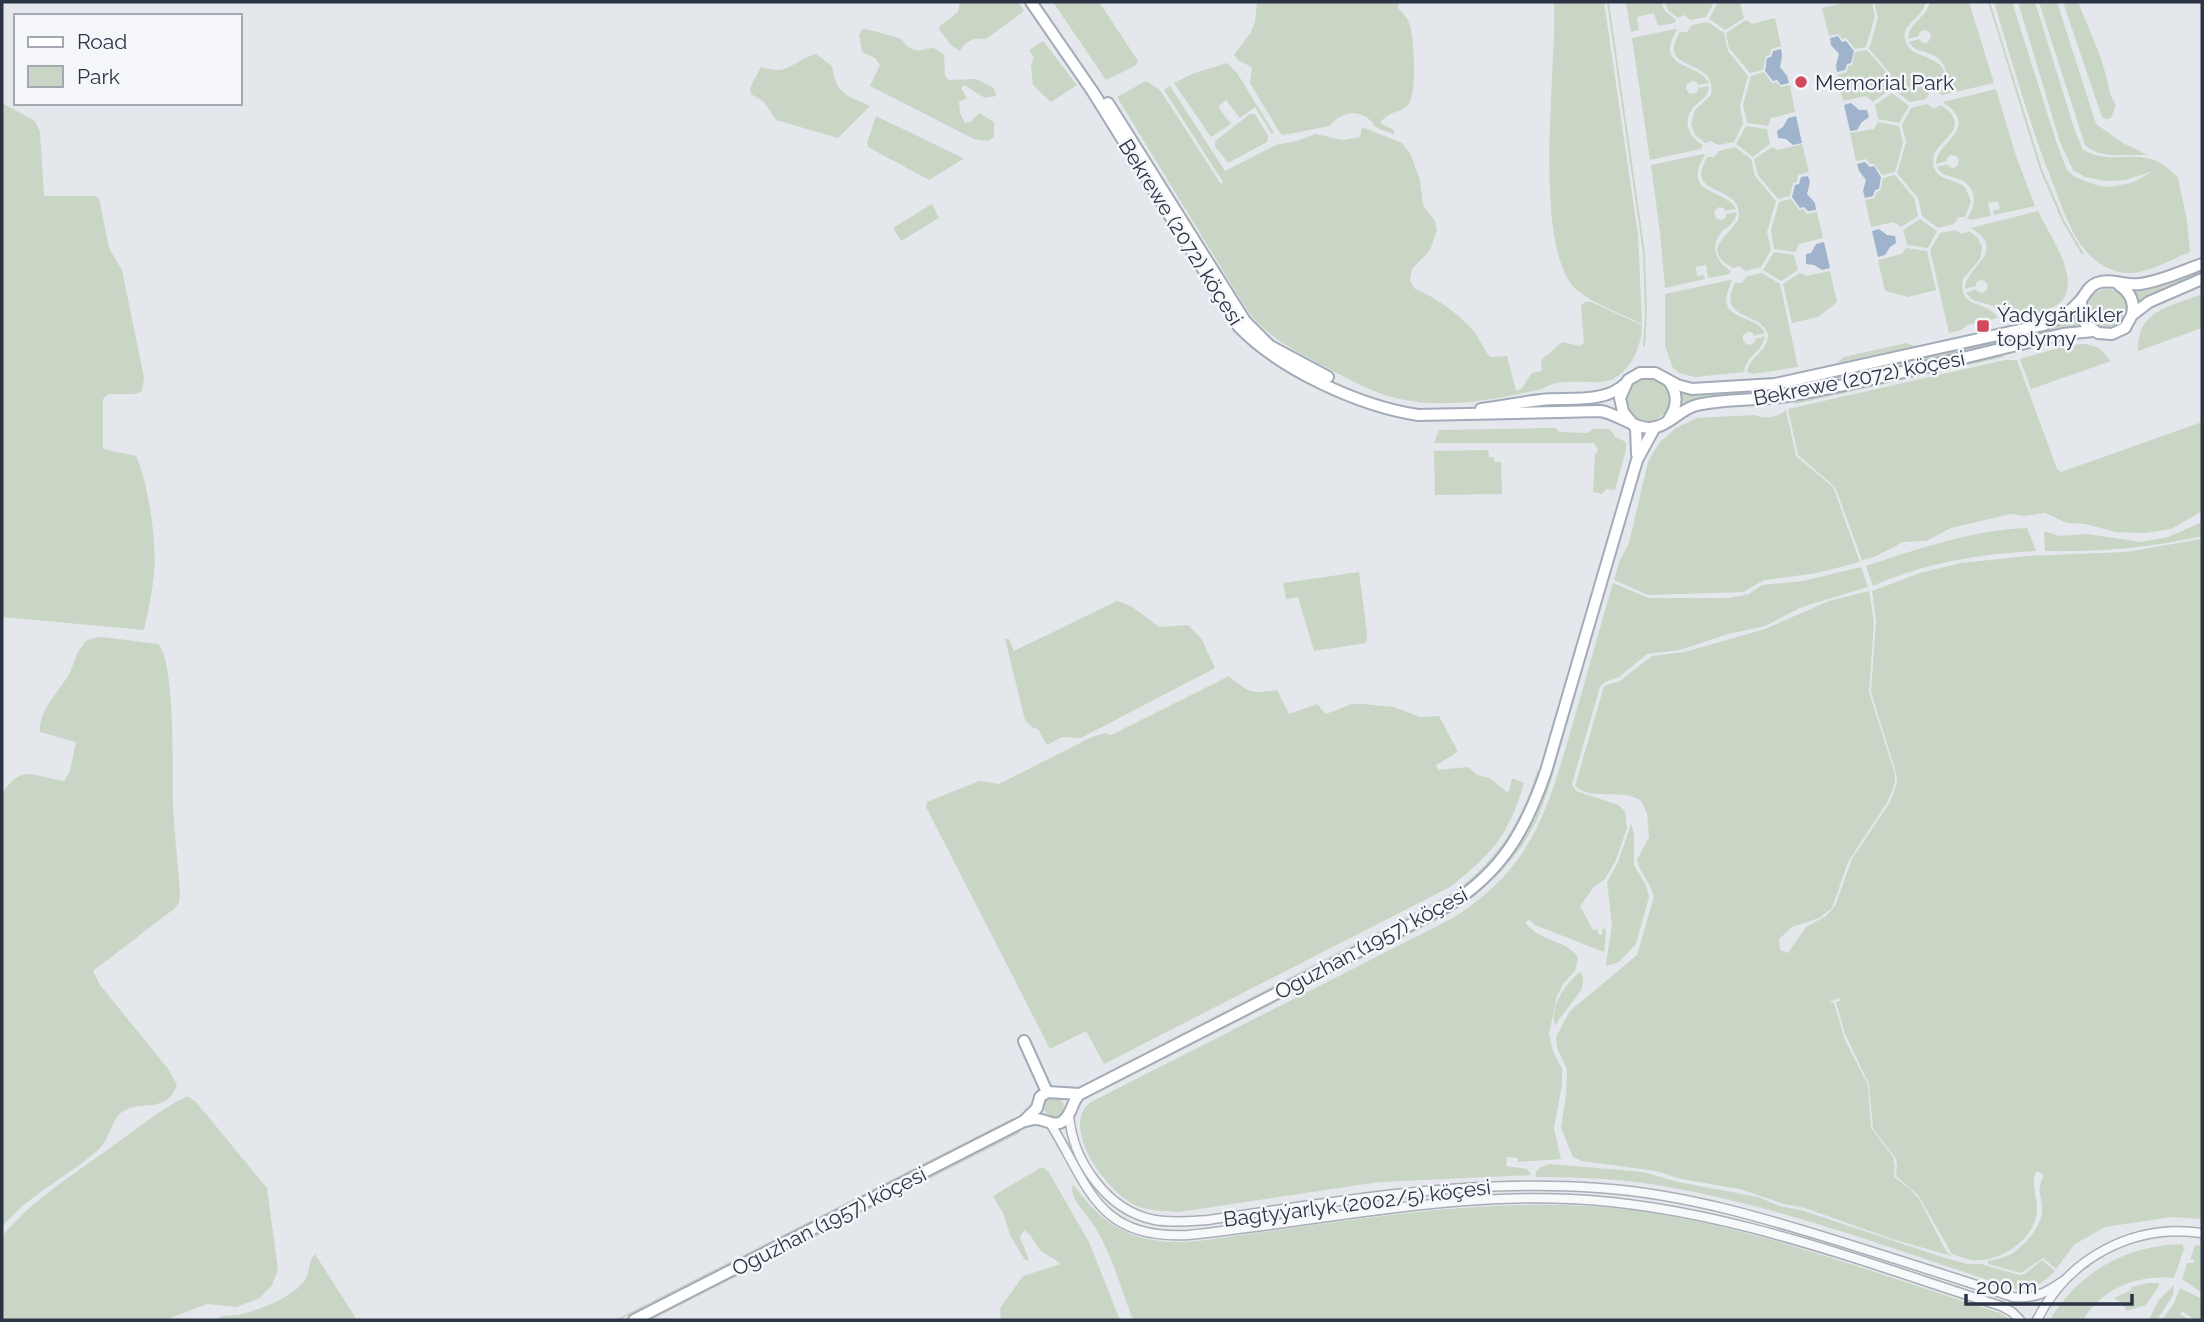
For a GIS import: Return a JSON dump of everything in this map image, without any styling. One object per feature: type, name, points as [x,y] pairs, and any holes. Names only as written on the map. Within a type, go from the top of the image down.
[{"type":"main road","name":"Bekrewe (2072) köçesi","points":[[1031,2],[1122,138],[1239,327],[1266,352],[1308,376],[1390,411],[1418,415],[1601,411],[1641,427],[1656,427],[1695,405],[1788,396],[2063,334],[2093,331],[2107,335],[2117,333],[2128,324],[2132,315],[2161,295],[2202,279]]},
{"type":"main road","name":"Bekrewe (2072) köçesi","points":[[1039,2],[1128,133],[1235,308],[1257,335],[1270,346],[1316,372],[1391,405],[1418,409],[1484,409],[1542,400],[1594,397],[1612,393],[1632,377],[1645,372],[1655,373],[1685,387],[1702,390],[1794,382],[2043,325],[2062,316],[2081,301],[2085,292],[2097,283],[2149,283],[2202,264]]},
{"type":"main road","points":[[2116,283],[2130,296],[2132,315]]},
{"type":"main road","points":[[2081,301],[2083,320],[2093,331]]},
{"type":"main road","points":[[1668,380],[1676,397],[1674,412],[1668,420]]},
{"type":"main road","points":[[1625,384],[1620,403],[1628,420]]},
{"type":"main road","name":"Oguzhan (1957) köçesi","points":[[1628,420],[1636,428],[1638,435],[1637,460]]},
{"type":"main road","name":"Oguzhan (1957) köçesi","points":[[1024,1121],[1061,1122],[1080,1094],[1436,912],[1471,891],[1494,869],[1519,837],[1533,809],[1637,460],[1656,427]]},
{"type":"main road","points":[[1024,1041],[1047,1092],[1080,1094]]},
{"type":"main road","name":"Oguzhan (1957) köçesi","points":[[634,1320],[1024,1121],[1037,1108],[1040,1097],[1047,1092]]},
{"type":"main road","points":[[1060,1092],[1066,1097],[1069,1111]]},
{"type":"main road","points":[[1037,1108],[1047,1122]]},
{"type":"street","name":"Bagtyýarlyk (2002/5) köçesi","points":[[1069,1111],[1077,1146],[1096,1181],[1116,1203],[1139,1216],[1153,1220],[1208,1220],[1452,1189],[1530,1186],[1598,1188],[1648,1193],[1730,1209],[2013,1297],[2028,1298],[2042,1295],[2083,1263],[2119,1242],[2160,1232],[2202,1233]]},
{"type":"street","name":"Bagtyýarlyk (2002/5) köçesi","points":[[1047,1122],[1093,1198],[1112,1216],[1147,1233],[1188,1236],[1419,1205],[1484,1199],[1569,1199],[1636,1205],[1717,1219],[1792,1240],[2001,1306],[2020,1320]]},
{"type":"street","name":"Bagtyýarlyk (2002/5) köçesi","points":[[2037,1320],[2063,1281]]},
{"type":"green space","points":[[960,2],[1018,2],[1024,11],[986,39],[974,39],[960,51],[951,45],[939,29],[958,12]]},
{"type":"green space","points":[[1053,2],[1099,2],[1138,61],[1135,66],[1106,80]]},
{"type":"green space","points":[[1257,2],[1399,2],[1398,8],[1407,18],[1411,33],[1414,80],[1413,92],[1407,106],[1380,123],[1394,130],[1394,134],[1373,125],[1365,116],[1354,113],[1343,115],[1330,126],[1283,135],[1280,133],[1250,83],[1252,67],[1239,61],[1234,55],[1251,32]]},
{"type":"green space","points":[[1554,2],[1604,2],[1638,235],[1642,324],[1578,291],[1560,261],[1553,229],[1549,150]]},
{"type":"green space","points":[[1607,2],[1645,253],[1645,347],[1643,253]]},
{"type":"green space","points":[[1626,2],[1661,2],[1665,11],[1676,20],[1674,23],[1658,26],[1654,13],[1637,17],[1639,30],[1631,32]]},
{"type":"green space","points":[[1664,2],[1714,2],[1706,17],[1691,20],[1684,15],[1678,18],[1669,11]]},
{"type":"green space","points":[[1718,2],[1740,3],[1744,18],[1725,30],[1709,19]]},
{"type":"green space","points":[[1847,2],[1872,2],[1875,16],[1866,47],[1855,49],[1846,38],[1842,39],[1838,34],[1829,36],[1822,8]]},
{"type":"green space","points":[[1874,2],[1926,2],[1905,35],[1911,50],[1943,68],[1943,82],[1937,92],[1930,92],[1926,99],[1910,102],[1894,90],[1890,73],[1869,49],[1878,18]]},
{"type":"green space","points":[[1930,2],[1969,2],[1994,83],[1942,95],[1939,93],[1945,83],[1945,67],[1938,58],[1916,49],[1909,42],[1920,39],[1926,43],[1931,35],[1923,30],[1919,36],[1908,39],[1911,28]]},
{"type":"green space","points":[[1988,2],[2042,169],[2064,220],[2084,254],[2082,255],[2062,221],[2040,170]]},
{"type":"green space","points":[[1994,2],[2012,2],[2067,170],[2075,177],[2108,187],[2131,183],[2154,171],[2125,180],[2105,181],[2085,177],[2073,170],[2060,142],[2018,2],[2035,2],[2083,150],[2109,157],[2143,157],[2154,160],[2178,178],[2187,220],[2190,252],[2155,267],[2128,273],[2103,265],[2081,245],[2065,214],[2044,159]]},
{"type":"green space","points":[[2039,2],[2057,2],[2096,124],[2123,143],[2147,155],[2099,153],[2085,145]]},
{"type":"green space","points":[[2063,2],[2078,2],[2094,41],[2110,94],[2116,104],[2111,118],[2102,117]]},
{"type":"green space","points":[[1775,18],[1781,46],[1771,49],[1770,55],[1766,56],[1763,70],[1750,73],[1729,48],[1726,33],[1746,20],[1752,24]]},
{"type":"green space","points":[[1708,22],[1724,33],[1728,51],[1748,76],[1740,106],[1743,124],[1734,142],[1718,145],[1711,141],[1705,143],[1695,135],[1691,124],[1695,110],[1711,95],[1711,83],[1698,69],[1680,60],[1675,54],[1674,45],[1680,32],[1687,32],[1692,25]]},
{"type":"green space","points":[[863,29],[899,38],[910,48],[931,48],[939,51],[944,55],[945,76],[949,80],[976,79],[994,88],[996,96],[985,98],[964,85],[961,88],[967,98],[959,102],[965,123],[971,122],[979,113],[994,122],[994,137],[988,141],[974,139],[870,86],[880,65],[875,58],[862,52],[859,35]]},
{"type":"green space","points":[[1677,30],[1670,52],[1674,59],[1704,76],[1709,83],[1698,85],[1692,81],[1687,84],[1686,89],[1694,94],[1698,88],[1709,86],[1706,96],[1693,108],[1688,118],[1691,134],[1703,145],[1701,149],[1650,160],[1632,38]]},
{"type":"green space","points":[[1043,41],[1077,85],[1051,102],[1033,85],[1031,64],[1034,58],[1029,50]]},
{"type":"green space","points":[[1867,50],[1887,73],[1890,90],[1873,102],[1866,96],[1843,101],[1837,75],[1847,72],[1855,52]]},
{"type":"green space","points":[[816,54],[832,66],[839,88],[870,106],[838,138],[776,120],[764,102],[751,94],[750,88],[761,67],[783,69]]},
{"type":"green space","points":[[1227,63],[1237,73],[1274,133],[1272,134],[1255,107],[1240,118],[1226,100],[1218,107],[1231,124],[1211,137],[1174,83]]},
{"type":"green space","points":[[1764,72],[1772,83],[1776,82],[1781,87],[1790,85],[1795,112],[1771,118],[1768,126],[1747,123],[1743,105],[1751,76]]},
{"type":"green space","points":[[1146,81],[1160,90],[1221,184],[1223,182],[1164,90],[1170,86],[1225,171],[1276,145],[1316,134],[1342,140],[1360,137],[1362,127],[1402,143],[1410,153],[1420,180],[1423,205],[1435,221],[1437,230],[1430,250],[1412,269],[1410,280],[1415,289],[1437,300],[1465,322],[1490,357],[1507,356],[1516,391],[1521,389],[1532,373],[1542,371],[1541,360],[1562,342],[1579,346],[1584,343],[1581,306],[1585,302],[1591,302],[1642,325],[1632,361],[1618,376],[1610,380],[1562,382],[1504,397],[1426,403],[1379,393],[1300,353],[1271,334],[1247,310],[1117,97]]},
{"type":"green space","points":[[1996,89],[2016,156],[2035,206],[1994,215],[1993,211],[2000,209],[1998,201],[1988,203],[1991,216],[1971,220],[1967,218],[1973,208],[1973,192],[1966,183],[1942,173],[1937,167],[1948,164],[1954,168],[1959,160],[1951,155],[1947,161],[1936,164],[1938,156],[1958,127],[1954,111],[1943,102]]},
{"type":"green space","points":[[1892,93],[1909,106],[1899,123],[1878,119],[1875,105]]},
{"type":"green space","points":[[2,103],[35,121],[40,132],[44,196],[99,198],[109,248],[122,270],[144,378],[142,391],[135,394],[108,394],[103,399],[103,449],[136,456],[145,482],[155,562],[144,630],[2,617]]},
{"type":"green space","points":[[1927,104],[1934,109],[1941,105],[1950,112],[1955,125],[1934,154],[1935,169],[1942,177],[1965,187],[1971,201],[1965,217],[1958,217],[1954,224],[1938,228],[1922,216],[1918,198],[1897,173],[1906,142],[1902,125],[1911,108]]},
{"type":"green space","points":[[1250,114],[1255,114],[1268,136],[1267,142],[1228,163],[1215,146],[1215,141]]},
{"type":"green space","points":[[876,116],[963,159],[929,180],[868,147]]},
{"type":"green space","points":[[1878,122],[1899,126],[1903,143],[1895,172],[1882,175],[1874,164],[1870,164],[1866,159],[1856,161],[1850,133],[1874,129]]},
{"type":"green space","points":[[1746,126],[1767,129],[1770,144],[1753,157],[1736,144]]},
{"type":"green space","points":[[1802,144],[1809,172],[1798,175],[1790,196],[1778,199],[1758,175],[1754,159],[1772,147],[1778,150]]},
{"type":"green space","points":[[1735,147],[1751,159],[1755,176],[1776,201],[1767,232],[1771,250],[1761,267],[1746,271],[1739,266],[1733,268],[1718,255],[1719,244],[1738,220],[1738,208],[1733,200],[1708,186],[1703,180],[1702,170],[1707,157],[1714,157],[1719,151]]},
{"type":"green space","points":[[1705,155],[1698,178],[1701,185],[1731,202],[1736,209],[1725,211],[1719,207],[1714,214],[1717,219],[1722,220],[1726,214],[1737,212],[1733,222],[1717,238],[1715,249],[1722,264],[1731,271],[1729,274],[1708,278],[1706,265],[1696,267],[1697,276],[1704,275],[1705,279],[1665,288],[1651,165]]},
{"type":"green space","points":[[1895,175],[1914,198],[1918,216],[1901,227],[1894,222],[1871,227],[1865,200],[1875,198],[1883,178]]},
{"type":"green space","points":[[1791,199],[1799,210],[1803,209],[1807,214],[1817,212],[1823,238],[1799,244],[1795,252],[1774,249],[1771,230],[1779,202]]},
{"type":"green space","points":[[932,204],[939,218],[901,241],[893,228]]},
{"type":"green space","points":[[2038,211],[2067,273],[2065,296],[2057,305],[2046,311],[2004,319],[1993,306],[1973,300],[1966,293],[1976,289],[1983,293],[1988,285],[1980,280],[1976,286],[1965,289],[1967,281],[1986,252],[1982,237],[1971,228]]},
{"type":"green space","points":[[1920,219],[1937,231],[1928,248],[1907,245],[1903,230]]},
{"type":"green space","points":[[1955,230],[1962,234],[1969,231],[1977,237],[1982,247],[1980,259],[1963,279],[1964,296],[1987,308],[1998,318],[1967,325],[1961,330],[1949,333],[1930,250],[1940,233]]},
{"type":"green space","points":[[1906,248],[1927,251],[1936,290],[1908,297],[1885,291],[1878,260],[1902,254]]},
{"type":"green space","points":[[1774,252],[1794,255],[1798,270],[1781,281],[1763,270]]},
{"type":"green space","points":[[2202,270],[2202,273],[2163,288],[2139,302],[2135,290],[2152,288]]},
{"type":"green space","points":[[1830,271],[1837,302],[1818,317],[1792,323],[1783,284],[1800,273],[1806,276]]},
{"type":"green space","points":[[1762,273],[1780,284],[1798,367],[1753,374],[1747,372],[1749,366],[1765,345],[1768,334],[1763,326],[1735,310],[1731,304],[1731,295],[1735,283],[1742,283],[1747,276]]},
{"type":"green space","points":[[1732,281],[1727,294],[1727,304],[1737,315],[1760,326],[1765,333],[1754,336],[1748,332],[1743,335],[1743,340],[1750,345],[1755,339],[1765,336],[1764,341],[1748,361],[1744,372],[1695,377],[1679,373],[1673,368],[1665,346],[1665,294]]},
{"type":"green space","points":[[2107,289],[2115,290],[2121,295],[2126,301],[2126,317],[2121,323],[2115,328],[2107,329],[2099,328],[2093,323],[2088,317],[2087,309],[2088,301],[2093,295],[2099,290]]},
{"type":"green space","points":[[2202,294],[2202,328],[2138,351],[2143,326],[2150,318],[2168,307]]},
{"type":"green space","points":[[2074,314],[2079,326],[1794,390],[1704,398],[1681,403],[1681,392],[1726,394],[1802,385],[2036,332]]},
{"type":"green space","points":[[1906,343],[1915,346],[1837,363],[1844,357]]},
{"type":"green space","points":[[2087,344],[2099,348],[2111,361],[2031,389],[2020,359],[2069,345]]},
{"type":"green space","points":[[2004,355],[1795,404],[1794,402]]},
{"type":"green space","points":[[2005,360],[2017,360],[2057,469],[2061,472],[2202,422],[2202,511],[2171,529],[2144,533],[2116,532],[2085,524],[2067,523],[2045,513],[2025,516],[2011,514],[1951,528],[1926,541],[1903,542],[1862,560],[1835,487],[1798,455],[1788,409]]},
{"type":"green space","points":[[1648,379],[1663,385],[1669,400],[1663,415],[1648,421],[1633,415],[1627,400],[1633,385]]},
{"type":"green space","points":[[1786,410],[1796,456],[1833,487],[1860,562],[1817,573],[1764,580],[1743,592],[1648,595],[1614,580],[1629,543],[1648,462],[1659,443],[1676,428],[1697,418],[1755,415],[1767,417]]},
{"type":"green space","points":[[1556,428],[1559,432],[1587,433],[1593,429],[1610,429],[1615,437],[1626,442],[1615,490],[1606,489],[1602,494],[1593,492],[1595,455],[1598,450],[1594,443],[1434,443],[1439,430]]},
{"type":"green space","points":[[1488,450],[1489,457],[1494,457],[1494,462],[1501,462],[1502,494],[1435,495],[1434,451]]},
{"type":"green space","points":[[2202,522],[2202,536],[2163,544],[2085,551],[2045,551],[2044,531],[2059,536],[2087,534],[2141,542],[2168,537]]},
{"type":"green space","points":[[2027,528],[2036,551],[1953,561],[1912,571],[1873,586],[1866,566],[1966,536]]},
{"type":"green space","points":[[2202,539],[2202,1219],[2172,1217],[2105,1227],[2075,1244],[2056,1269],[2043,1258],[2021,1273],[1988,1264],[1988,1261],[2007,1256],[2020,1248],[2038,1224],[2042,1212],[2040,1186],[2044,1175],[2037,1171],[2034,1180],[2037,1209],[2035,1220],[2024,1239],[2005,1253],[1984,1260],[1970,1260],[1952,1254],[1918,1195],[1896,1176],[1895,1157],[1873,1129],[1869,1084],[1845,1034],[1836,1002],[1840,1001],[1839,998],[1829,1002],[1834,1003],[1845,1040],[1868,1085],[1871,1128],[1893,1157],[1894,1177],[1919,1199],[1946,1251],[1952,1256],[1740,1189],[1681,1179],[1656,1171],[1582,1161],[1573,1157],[1561,1128],[1567,1070],[1557,1047],[1556,1037],[1570,1011],[1637,955],[1654,897],[1637,860],[1649,837],[1647,813],[1641,801],[1625,795],[1590,793],[1575,786],[1604,686],[1620,681],[1652,656],[1685,652],[1765,629],[1829,601],[1869,591],[1874,622],[1869,692],[1895,774],[1895,783],[1888,801],[1848,862],[1832,908],[1819,918],[1792,927],[1779,939],[1780,950],[1788,953],[1806,927],[1826,916],[1835,906],[1852,859],[1890,802],[1897,783],[1896,773],[1871,692],[1876,621],[1872,591],[1920,573],[1961,563],[2028,556],[2126,552]]},
{"type":"green space","points":[[1613,565],[1548,791],[1536,822],[1522,846],[1501,872],[1475,896],[1449,914],[1094,1095],[1448,913],[1476,895],[1498,874],[1530,825],[1553,769]]},
{"type":"green space","points":[[1861,567],[1868,587],[1802,607],[1765,626],[1728,634],[1680,650],[1647,654],[1619,677],[1600,687],[1572,784],[1576,791],[1618,805],[1625,811],[1627,828],[1616,860],[1605,879],[1594,887],[1580,906],[1593,930],[1597,929],[1599,935],[1602,935],[1602,929],[1605,928],[1604,952],[1535,925],[1529,920],[1525,922],[1538,934],[1567,947],[1578,958],[1575,971],[1563,984],[1557,996],[1549,1034],[1553,1051],[1562,1069],[1562,1085],[1554,1128],[1561,1159],[1518,1162],[1518,1158],[1507,1157],[1506,1166],[1527,1169],[1531,1175],[1379,1182],[1179,1212],[1148,1209],[1131,1203],[1099,1172],[1083,1142],[1080,1127],[1082,1114],[1089,1103],[1451,919],[1501,880],[1518,859],[1544,812],[1563,757],[1613,583],[1649,598],[1729,598],[1749,594],[1762,585],[1803,581]]},
{"type":"green space","points":[[1359,572],[1366,643],[1314,651],[1298,597],[1286,599],[1283,583]]},
{"type":"green space","points":[[1117,601],[1131,606],[1159,627],[1188,625],[1201,638],[1215,668],[1081,738],[1062,737],[1047,745],[1038,729],[1025,720],[1005,639],[1009,639],[1014,651]]},
{"type":"green space","points":[[102,637],[158,644],[164,655],[170,695],[174,815],[180,891],[179,902],[175,908],[93,971],[100,985],[169,1070],[177,1085],[166,1100],[129,1108],[118,1115],[99,1149],[36,1195],[2,1227],[2,794],[15,778],[22,775],[64,781],[70,771],[76,742],[40,732],[40,724],[46,708],[70,672],[84,643]]},
{"type":"green space","points":[[1229,676],[1251,691],[1277,690],[1289,714],[1317,704],[1326,714],[1352,704],[1363,704],[1394,707],[1420,717],[1439,716],[1458,752],[1436,765],[1438,770],[1468,767],[1477,775],[1490,778],[1507,792],[1512,778],[1524,783],[1512,817],[1488,853],[1450,887],[1104,1064],[1086,1031],[1050,1049],[926,807],[927,802],[979,781],[999,784],[1092,737],[1105,733],[1111,735]]},
{"type":"green space","points":[[1538,768],[1532,794],[1509,838],[1490,862],[1457,892],[1087,1082],[1456,891],[1485,865],[1508,837],[1525,805]]},
{"type":"green space","points":[[1631,824],[1634,833],[1634,865],[1646,885],[1649,897],[1636,944],[1619,962],[1607,966],[1612,925],[1607,882],[1618,862]]},
{"type":"green space","points":[[1580,972],[1583,977],[1582,989],[1555,1025],[1554,1011],[1560,996]]},
{"type":"green space","points":[[186,1097],[196,1102],[267,1188],[278,1270],[272,1285],[260,1298],[236,1307],[207,1304],[165,1320],[2,1320],[2,1236],[55,1188],[158,1113]]},
{"type":"green space","points":[[1050,1097],[1058,1097],[1064,1107],[1058,1117],[1050,1117],[1044,1111],[1044,1103]]},
{"type":"green space","points":[[1013,1118],[1014,1120],[615,1320]]},
{"type":"green space","points":[[1019,1131],[1020,1133],[647,1320]]},
{"type":"green space","points":[[1550,1164],[1643,1172],[1678,1182],[1758,1197],[1779,1206],[1801,1210],[1968,1264],[1981,1264],[2019,1275],[2025,1274],[2042,1260],[2055,1271],[2036,1286],[2012,1288],[1756,1206],[1636,1182],[1536,1177],[1536,1172],[1541,1167]]},
{"type":"green space","points":[[1040,1168],[1048,1171],[1089,1242],[1120,1320],[1001,1320],[1000,1308],[1023,1276],[1061,1264],[1040,1250],[1024,1230],[1020,1237],[1029,1260],[1025,1260],[1010,1235],[1004,1215],[993,1196]]},
{"type":"green space","points":[[1073,1184],[1093,1208],[1117,1227],[1151,1240],[1178,1242],[1462,1208],[1563,1205],[1638,1211],[1775,1241],[2000,1313],[2011,1320],[1133,1320],[1106,1249],[1073,1195]]},
{"type":"green space","points":[[2182,1244],[2184,1249],[2174,1278],[2135,1281],[2111,1291],[2083,1320],[2050,1320],[2075,1288],[2106,1264],[2142,1250]]},
{"type":"green space","points":[[2195,1245],[2202,1246],[2202,1293],[2182,1279],[2187,1263],[2193,1263],[2194,1260],[2190,1259]]},
{"type":"green space","points":[[315,1254],[357,1320],[216,1320],[258,1309],[289,1294],[305,1280]]},
{"type":"green space","points":[[2158,1283],[2159,1286],[2146,1305],[2127,1311],[2122,1303],[2114,1298],[2132,1287]]},
{"type":"green space","points":[[2174,1285],[2173,1295],[2157,1320],[2149,1320],[2158,1301]]},
{"type":"green space","points":[[2180,1288],[2202,1299],[2202,1320],[2195,1320],[2182,1311],[2180,1314],[2190,1320],[2162,1320],[2174,1303]]},
{"type":"water","points":[[1838,36],[1854,51],[1851,63],[1847,64],[1845,70],[1837,72],[1839,54],[1831,45],[1830,38]]},
{"type":"water","points":[[1781,49],[1780,67],[1789,83],[1781,85],[1777,80],[1773,81],[1765,71],[1767,58],[1771,57],[1773,51]]},
{"type":"water","points":[[1851,103],[1859,110],[1867,110],[1869,117],[1857,130],[1850,131],[1844,105]]},
{"type":"water","points":[[1796,116],[1802,143],[1793,145],[1786,139],[1778,138],[1777,131],[1788,118]]},
{"type":"water","points":[[1865,162],[1870,167],[1874,166],[1881,177],[1879,189],[1875,190],[1873,196],[1865,198],[1863,191],[1866,180],[1857,164]]},
{"type":"water","points":[[1808,176],[1810,182],[1807,194],[1815,203],[1816,210],[1808,211],[1804,207],[1800,208],[1792,197],[1795,185],[1799,184],[1801,177]]},
{"type":"water","points":[[1879,229],[1887,235],[1895,236],[1896,243],[1885,255],[1878,257],[1872,231]]},
{"type":"water","points":[[1824,242],[1830,268],[1822,270],[1806,264],[1806,254],[1811,253],[1816,244]]},
{"type":"place","name":"Memorial Park","points":[[1801,82]]},
{"type":"place","name":"Ýadygärlikler toplymy","points":[[1983,326]]}]
